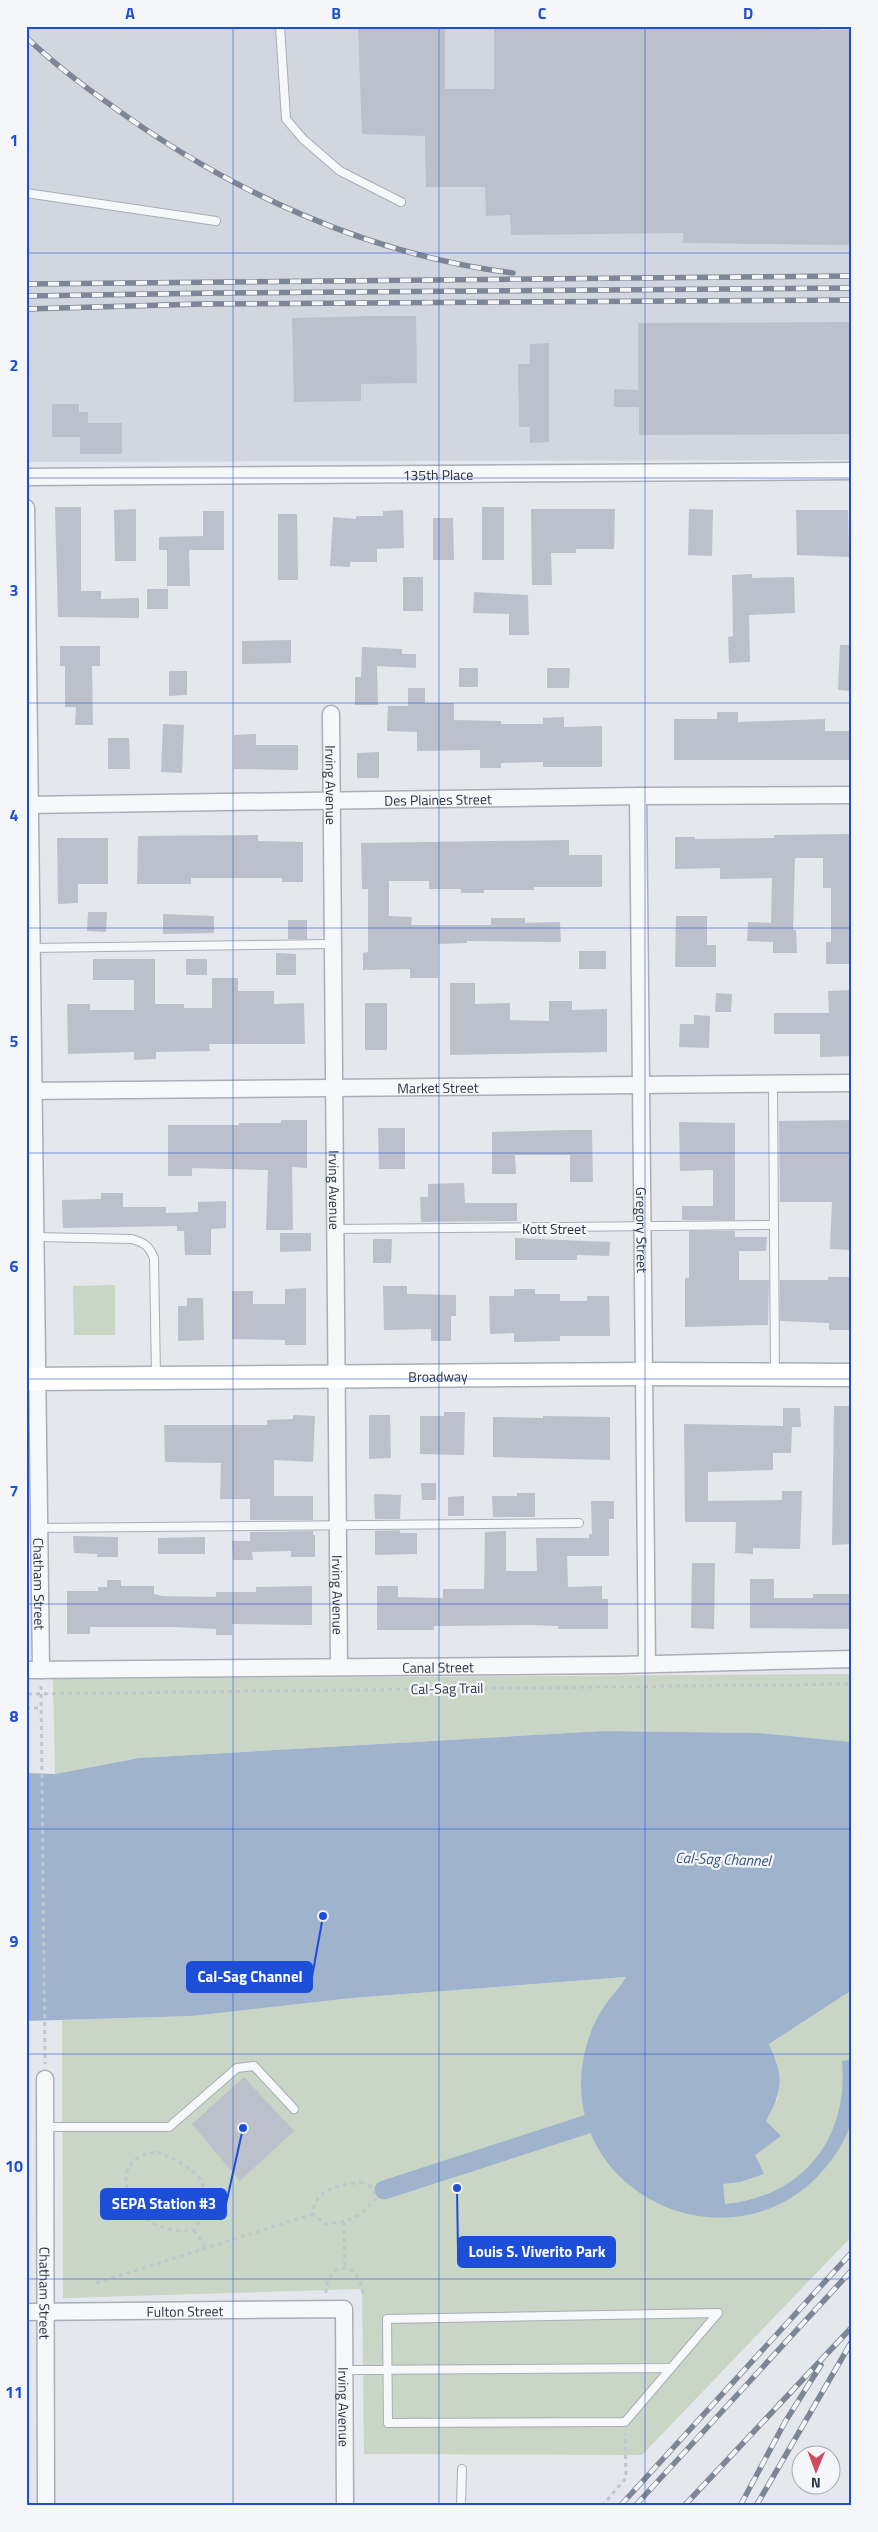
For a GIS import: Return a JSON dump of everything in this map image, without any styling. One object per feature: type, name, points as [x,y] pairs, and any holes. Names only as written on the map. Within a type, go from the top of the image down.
[{"type":"street","name":"135th Place","points":[[26,477],[852,471]]},
{"type":"street","name":"Chatham Street","points":[[26,508],[31,948],[30,1091],[35,1237],[32,1379],[39,1528],[33,1670]]},
{"type":"street","name":"Irving Avenue","points":[[331,714],[335,1377],[339,1667]]},
{"type":"street","name":"Des Plaines Street","points":[[28,805],[638,796],[852,796]]},
{"type":"street","name":"Gregory Street","points":[[638,796],[647,1664]]},
{"type":"street","name":"Market Street","points":[[30,1091],[852,1083]]},
{"type":"street","name":"Broadway","points":[[32,1379],[644,1374],[852,1375]]},
{"type":"street","name":"Canal Street","points":[[33,1670],[852,1660]]},
{"type":"street","name":"Chatham Street","points":[[45,2079],[46,2506]]},
{"type":"street","name":"Irving Avenue","points":[[344,2309],[346,2506]]},
{"type":"street","name":"Fulton Street","points":[[26,2312],[344,2309]]},
{"type":"lane","points":[[280,26],[286,118],[303,140],[340,171],[401,202]]},
{"type":"lane","points":[[26,193],[216,221]]},
{"type":"lane","points":[[31,948],[333,944]]},
{"type":"lane","points":[[773,1084],[776,1375]]},
{"type":"lane","name":"Kott Street","points":[[334,1229],[642,1228],[774,1225]]},
{"type":"lane","points":[[35,1237],[132,1240],[144,1243],[150,1248],[154,1258],[156,1378]]},
{"type":"lane","points":[[39,1528],[579,1522]]},
{"type":"lane","points":[[46,2127],[169,2127],[237,2068],[254,2066],[294,2109]]},
{"type":"lane","points":[[718,2313],[669,2368],[625,2422],[388,2424],[387,2319],[718,2313]]},
{"type":"lane","points":[[344,2370],[669,2368]]},
{"type":"lane","points":[[460,2506],[462,2469]]},
{"type":"path","name":"Cal-Sag Trail","points":[[28,1694],[41,1692],[852,1684]]},
{"type":"path","points":[[41,1692],[45,2052]]},
{"type":"path","points":[[26,1708],[42,1708]]},
{"type":"path","points":[[157,2152],[192,2168],[199,2179],[207,2202],[204,2215],[194,2230],[171,2230],[154,2224],[140,2212],[131,2197],[127,2185],[125,2173],[130,2162],[144,2154],[157,2152]]},
{"type":"path","points":[[361,2182],[372,2187],[376,2198],[364,2213],[344,2222],[326,2224],[313,2214],[313,2206],[319,2195],[330,2189],[361,2182]]},
{"type":"path","points":[[96,2283],[313,2214]]},
{"type":"path","points":[[344,2222],[345,2269]]},
{"type":"path","points":[[194,2230],[205,2247]]},
{"type":"path","points":[[325,2298],[328,2279],[337,2270],[345,2269],[351,2270],[358,2276],[362,2295]]},
{"type":"path","points":[[602,2506],[626,2478],[625,2422]]},
{"type":"shaded area","points":[[26,26],[852,26],[852,460],[26,462]]},
{"type":"green space","points":[[115,1285],[115,1335],[74,1335],[73,1286]]},
{"type":"green space","points":[[852,1674],[852,1742],[759,1733],[603,1731],[139,1758],[55,1774],[53,1679]]},
{"type":"green space","points":[[626,1977],[618,1989],[777,2101],[779,2072],[769,2044],[852,1990],[852,2236],[642,2455],[364,2454],[362,2289],[63,2298],[62,2020],[192,2016],[352,1998]]},
{"type":"water","points":[[603,1731],[759,1733],[852,1742],[852,1990],[769,2044],[777,2065],[780,2083],[776,2100],[766,2121],[781,2136],[755,2155],[764,2174],[740,2182],[723,2184],[725,2204],[753,2199],[777,2190],[798,2176],[815,2159],[829,2138],[838,2115],[842,2089],[842,2061],[852,2059],[852,2116],[848,2132],[835,2155],[819,2175],[782,2203],[740,2216],[698,2216],[658,2203],[624,2180],[598,2148],[583,2107],[583,2060],[589,2038],[598,2017],[626,1977],[352,1998],[192,2016],[26,2021],[26,1773],[55,1774],[139,1758]]},
{"type":"building","points":[[358,26],[445,26],[445,89],[494,89],[494,26],[821,26],[821,30],[852,30],[852,245],[683,243],[683,233],[511,235],[510,215],[486,216],[485,187],[426,187],[425,136],[362,134]]},
{"type":"building","points":[[416,316],[417,383],[361,384],[361,401],[294,402],[292,318]]},
{"type":"building","points":[[852,322],[852,434],[639,435],[639,407],[614,407],[614,389],[638,390],[638,323]]},
{"type":"building","points":[[549,343],[549,442],[530,443],[530,427],[519,427],[518,364],[530,364],[530,344]]},
{"type":"building","points":[[52,404],[79,404],[79,412],[88,412],[88,423],[122,423],[122,454],[80,454],[80,437],[52,437]]},
{"type":"building","points":[[55,507],[81,507],[81,591],[101,591],[101,599],[139,598],[139,618],[58,617]]},
{"type":"building","points":[[482,507],[504,507],[504,560],[482,560]]},
{"type":"building","points":[[136,509],[136,561],[115,561],[114,510]]},
{"type":"building","points":[[531,509],[615,509],[614,549],[576,549],[576,553],[551,553],[552,585],[532,585]]},
{"type":"building","points":[[689,509],[713,510],[712,556],[688,555]]},
{"type":"building","points":[[403,510],[404,548],[377,549],[377,562],[350,562],[350,567],[330,566],[333,517],[356,519],[356,516],[383,516],[383,511]]},
{"type":"building","points":[[796,510],[848,510],[849,557],[797,555]]},
{"type":"building","points":[[203,511],[224,511],[224,550],[189,550],[190,586],[167,586],[167,550],[159,550],[159,537],[203,536]]},
{"type":"building","points":[[278,514],[297,514],[298,580],[278,580]]},
{"type":"building","points":[[433,518],[453,518],[454,560],[433,560]]},
{"type":"building","points":[[752,574],[752,578],[794,577],[795,613],[749,615],[750,662],[729,663],[728,637],[733,636],[732,575]]},
{"type":"building","points":[[403,577],[423,577],[423,611],[403,611]]},
{"type":"building","points":[[147,589],[168,589],[168,609],[147,609]]},
{"type":"building","points":[[474,592],[528,595],[529,635],[509,635],[509,614],[473,613]]},
{"type":"building","points":[[291,640],[291,663],[242,664],[242,641]]},
{"type":"building","points":[[840,645],[852,645],[852,691],[838,690]]},
{"type":"building","points":[[60,646],[100,646],[100,666],[92,666],[93,725],[75,725],[76,707],[65,707],[65,666],[60,666]]},
{"type":"building","points":[[362,647],[402,649],[402,654],[416,654],[416,668],[377,666],[378,705],[355,705],[355,677],[361,677]]},
{"type":"building","points":[[459,668],[478,668],[478,687],[459,687]]},
{"type":"building","points":[[547,668],[570,668],[569,688],[547,688]]},
{"type":"building","points":[[169,671],[187,671],[187,695],[169,696]]},
{"type":"building","points":[[408,688],[425,688],[425,703],[454,703],[454,720],[501,721],[501,724],[543,724],[543,718],[564,717],[564,727],[602,726],[602,767],[543,767],[543,762],[501,763],[501,768],[480,768],[480,750],[417,751],[417,732],[387,731],[388,706],[408,706]]},
{"type":"building","points":[[717,712],[738,712],[738,722],[825,719],[825,731],[852,731],[852,760],[674,760],[674,719],[717,719]]},
{"type":"building","points":[[163,724],[184,725],[182,773],[161,772]]},
{"type":"building","points":[[256,734],[256,745],[298,745],[298,770],[234,769],[234,735]]},
{"type":"building","points":[[108,738],[129,738],[130,769],[108,769]]},
{"type":"building","points":[[379,752],[379,778],[357,778],[357,753]]},
{"type":"building","points":[[852,834],[852,964],[826,964],[826,942],[831,942],[831,888],[823,888],[823,858],[795,858],[793,930],[796,930],[797,953],[773,953],[773,942],[747,941],[748,922],[771,923],[772,878],[720,879],[720,868],[675,869],[675,837],[695,837],[695,839],[774,838],[774,835]]},
{"type":"building","points":[[258,835],[258,841],[303,842],[303,882],[282,882],[282,878],[191,878],[191,884],[137,884],[138,836]]},
{"type":"building","points":[[57,838],[108,838],[108,884],[78,884],[78,903],[58,904]]},
{"type":"building","points":[[569,840],[569,855],[602,855],[602,887],[534,887],[534,890],[484,890],[484,893],[461,893],[461,889],[429,889],[429,881],[389,881],[389,916],[412,917],[411,925],[491,925],[491,918],[525,918],[525,923],[560,922],[561,942],[467,941],[467,943],[438,944],[438,978],[410,978],[410,969],[363,970],[363,953],[368,952],[368,889],[362,889],[361,843]]},
{"type":"building","points":[[88,912],[107,912],[106,932],[87,931]]},
{"type":"building","points":[[163,914],[214,916],[214,933],[163,934]]},
{"type":"building","points":[[676,916],[707,916],[707,945],[716,945],[716,967],[675,967]]},
{"type":"building","points":[[288,920],[307,920],[307,939],[288,939]]},
{"type":"building","points":[[579,951],[606,951],[606,969],[579,969]]},
{"type":"building","points":[[276,953],[296,954],[296,975],[276,975]]},
{"type":"building","points":[[93,959],[155,959],[155,1004],[184,1004],[184,1008],[212,1008],[212,978],[238,978],[238,991],[274,991],[274,1004],[304,1003],[305,1044],[209,1044],[210,1051],[156,1052],[156,1059],[134,1060],[134,1052],[68,1054],[67,1004],[90,1004],[90,1010],[134,1010],[134,980],[93,980]]},
{"type":"building","points":[[186,959],[207,959],[207,975],[186,975]]},
{"type":"building","points":[[450,983],[475,983],[475,1004],[510,1003],[510,1020],[549,1021],[549,1001],[572,1001],[572,1010],[607,1009],[607,1052],[450,1055]]},
{"type":"building","points":[[852,990],[852,1056],[820,1057],[820,1034],[774,1034],[774,1013],[829,1013],[828,991]]},
{"type":"building","points":[[716,993],[732,994],[731,1012],[715,1012]]},
{"type":"building","points":[[365,1003],[387,1003],[387,1050],[365,1050]]},
{"type":"building","points":[[694,1015],[710,1016],[709,1048],[679,1047],[680,1024],[694,1024]]},
{"type":"building","points":[[281,1120],[307,1120],[307,1168],[292,1167],[293,1230],[266,1230],[268,1170],[192,1168],[192,1176],[168,1176],[168,1125],[239,1125],[239,1123],[281,1123]]},
{"type":"building","points":[[852,1120],[852,1250],[830,1249],[832,1202],[780,1202],[779,1121]]},
{"type":"building","points":[[679,1122],[735,1123],[735,1220],[682,1220],[682,1206],[713,1206],[713,1170],[680,1171]]},
{"type":"building","points":[[378,1128],[405,1128],[405,1169],[379,1169]]},
{"type":"building","points":[[592,1130],[593,1182],[570,1182],[570,1155],[515,1155],[516,1174],[492,1174],[492,1132]]},
{"type":"building","points":[[464,1183],[465,1203],[517,1203],[517,1221],[421,1222],[420,1197],[428,1197],[428,1184]]},
{"type":"building","points":[[101,1193],[123,1193],[123,1207],[166,1207],[166,1213],[198,1212],[198,1202],[226,1201],[226,1228],[211,1229],[211,1255],[185,1255],[184,1231],[177,1231],[177,1226],[63,1228],[62,1200],[101,1199]]},
{"type":"building","points":[[689,1231],[735,1231],[735,1237],[767,1237],[766,1251],[739,1251],[739,1280],[769,1280],[768,1325],[685,1327],[685,1278],[689,1278]]},
{"type":"building","points":[[280,1233],[311,1233],[311,1251],[280,1252]]},
{"type":"building","points":[[515,1238],[610,1242],[609,1256],[577,1255],[577,1260],[515,1260]]},
{"type":"building","points":[[373,1239],[392,1239],[391,1263],[373,1263]]},
{"type":"building","points":[[828,1277],[852,1277],[852,1330],[829,1330],[829,1323],[780,1321],[780,1280],[828,1280]]},
{"type":"building","points":[[383,1286],[407,1286],[407,1294],[456,1295],[456,1316],[451,1316],[451,1341],[431,1341],[431,1329],[384,1330]]},
{"type":"building","points":[[306,1288],[306,1345],[285,1345],[285,1340],[232,1339],[232,1291],[253,1291],[253,1304],[285,1304],[285,1289]]},
{"type":"building","points":[[514,1289],[535,1289],[535,1294],[560,1294],[560,1301],[587,1301],[587,1296],[609,1296],[610,1336],[560,1336],[560,1341],[514,1342],[514,1333],[490,1334],[489,1296],[514,1296]]},
{"type":"building","points":[[187,1298],[203,1298],[204,1340],[178,1341],[178,1306],[187,1306]]},
{"type":"building","points":[[834,1406],[852,1406],[852,1544],[832,1545]]},
{"type":"building","points":[[783,1408],[800,1408],[801,1427],[792,1427],[791,1453],[773,1453],[773,1470],[708,1472],[708,1501],[782,1500],[782,1491],[802,1491],[800,1549],[753,1548],[753,1554],[735,1553],[736,1522],[685,1522],[684,1424],[783,1426]]},
{"type":"building","points":[[444,1412],[465,1412],[464,1455],[420,1454],[420,1416],[444,1416]]},
{"type":"building","points":[[293,1415],[315,1416],[313,1462],[274,1460],[274,1496],[313,1496],[313,1520],[250,1520],[250,1499],[220,1499],[221,1463],[165,1462],[164,1425],[267,1425],[267,1420],[293,1419]]},
{"type":"building","points":[[369,1415],[390,1415],[391,1458],[369,1459]]},
{"type":"building","points":[[543,1416],[610,1417],[610,1460],[493,1457],[493,1417],[543,1418]]},
{"type":"building","points":[[421,1483],[436,1483],[436,1500],[422,1500]]},
{"type":"building","points":[[517,1493],[535,1493],[535,1517],[493,1517],[492,1496],[517,1496]]},
{"type":"building","points":[[374,1494],[401,1495],[400,1519],[375,1519]]},
{"type":"building","points":[[464,1496],[464,1516],[448,1516],[448,1497]]},
{"type":"building","points":[[591,1501],[614,1501],[614,1519],[609,1519],[609,1556],[567,1556],[568,1587],[602,1586],[602,1599],[608,1599],[608,1629],[558,1629],[558,1626],[530,1625],[434,1626],[434,1630],[377,1630],[377,1586],[398,1586],[398,1597],[443,1598],[443,1589],[484,1589],[485,1532],[506,1531],[506,1571],[537,1571],[536,1538],[589,1538],[589,1534],[592,1534]]},
{"type":"building","points":[[400,1530],[400,1533],[417,1533],[417,1554],[375,1555],[375,1531]]},
{"type":"building","points":[[313,1531],[313,1535],[315,1535],[315,1557],[291,1557],[291,1551],[252,1552],[253,1560],[233,1560],[232,1541],[250,1541],[250,1532]]},
{"type":"building","points":[[73,1536],[118,1537],[118,1557],[97,1557],[97,1554],[74,1553]]},
{"type":"building","points":[[205,1537],[205,1554],[158,1554],[158,1538]]},
{"type":"building","points":[[692,1563],[715,1563],[714,1629],[691,1628]]},
{"type":"building","points":[[750,1579],[774,1579],[774,1598],[813,1598],[813,1594],[852,1594],[852,1629],[750,1628]]},
{"type":"building","points":[[107,1580],[121,1580],[121,1586],[154,1586],[154,1594],[162,1596],[216,1597],[216,1592],[256,1592],[256,1587],[312,1586],[312,1625],[232,1624],[232,1635],[216,1635],[216,1629],[174,1627],[90,1627],[90,1634],[67,1634],[67,1591],[98,1591],[98,1587],[107,1587]]},
{"type":"building","points":[[244,2077],[294,2131],[240,2181],[192,2124]]},
{"type":"waterway","points":[[384,2190],[588,2124]]},
{"type":"railway","points":[[26,37],[78,82],[157,137],[252,191],[302,215],[353,235],[459,264],[513,273]]},
{"type":"railway","points":[[26,284],[852,276]]},
{"type":"railway","points":[[26,296],[852,288]]},
{"type":"railway","points":[[26,309],[201,304],[852,300]]},
{"type":"railway","points":[[620,2506],[852,2252]]},
{"type":"railway","points":[[635,2506],[852,2270]]},
{"type":"railway","points":[[684,2506],[852,2327]]},
{"type":"railway","points":[[756,2506],[852,2341]]},
{"type":"railway","points":[[740,2506],[785,2422],[821,2365]]},
{"type":"place","name":"Cal-Sag Channel","points":[[323,1916]]},
{"type":"place","name":"SEPA Station #3","points":[[243,2128]]},
{"type":"place","name":"Louis S. Viverito Park","points":[[457,2188]]}]
